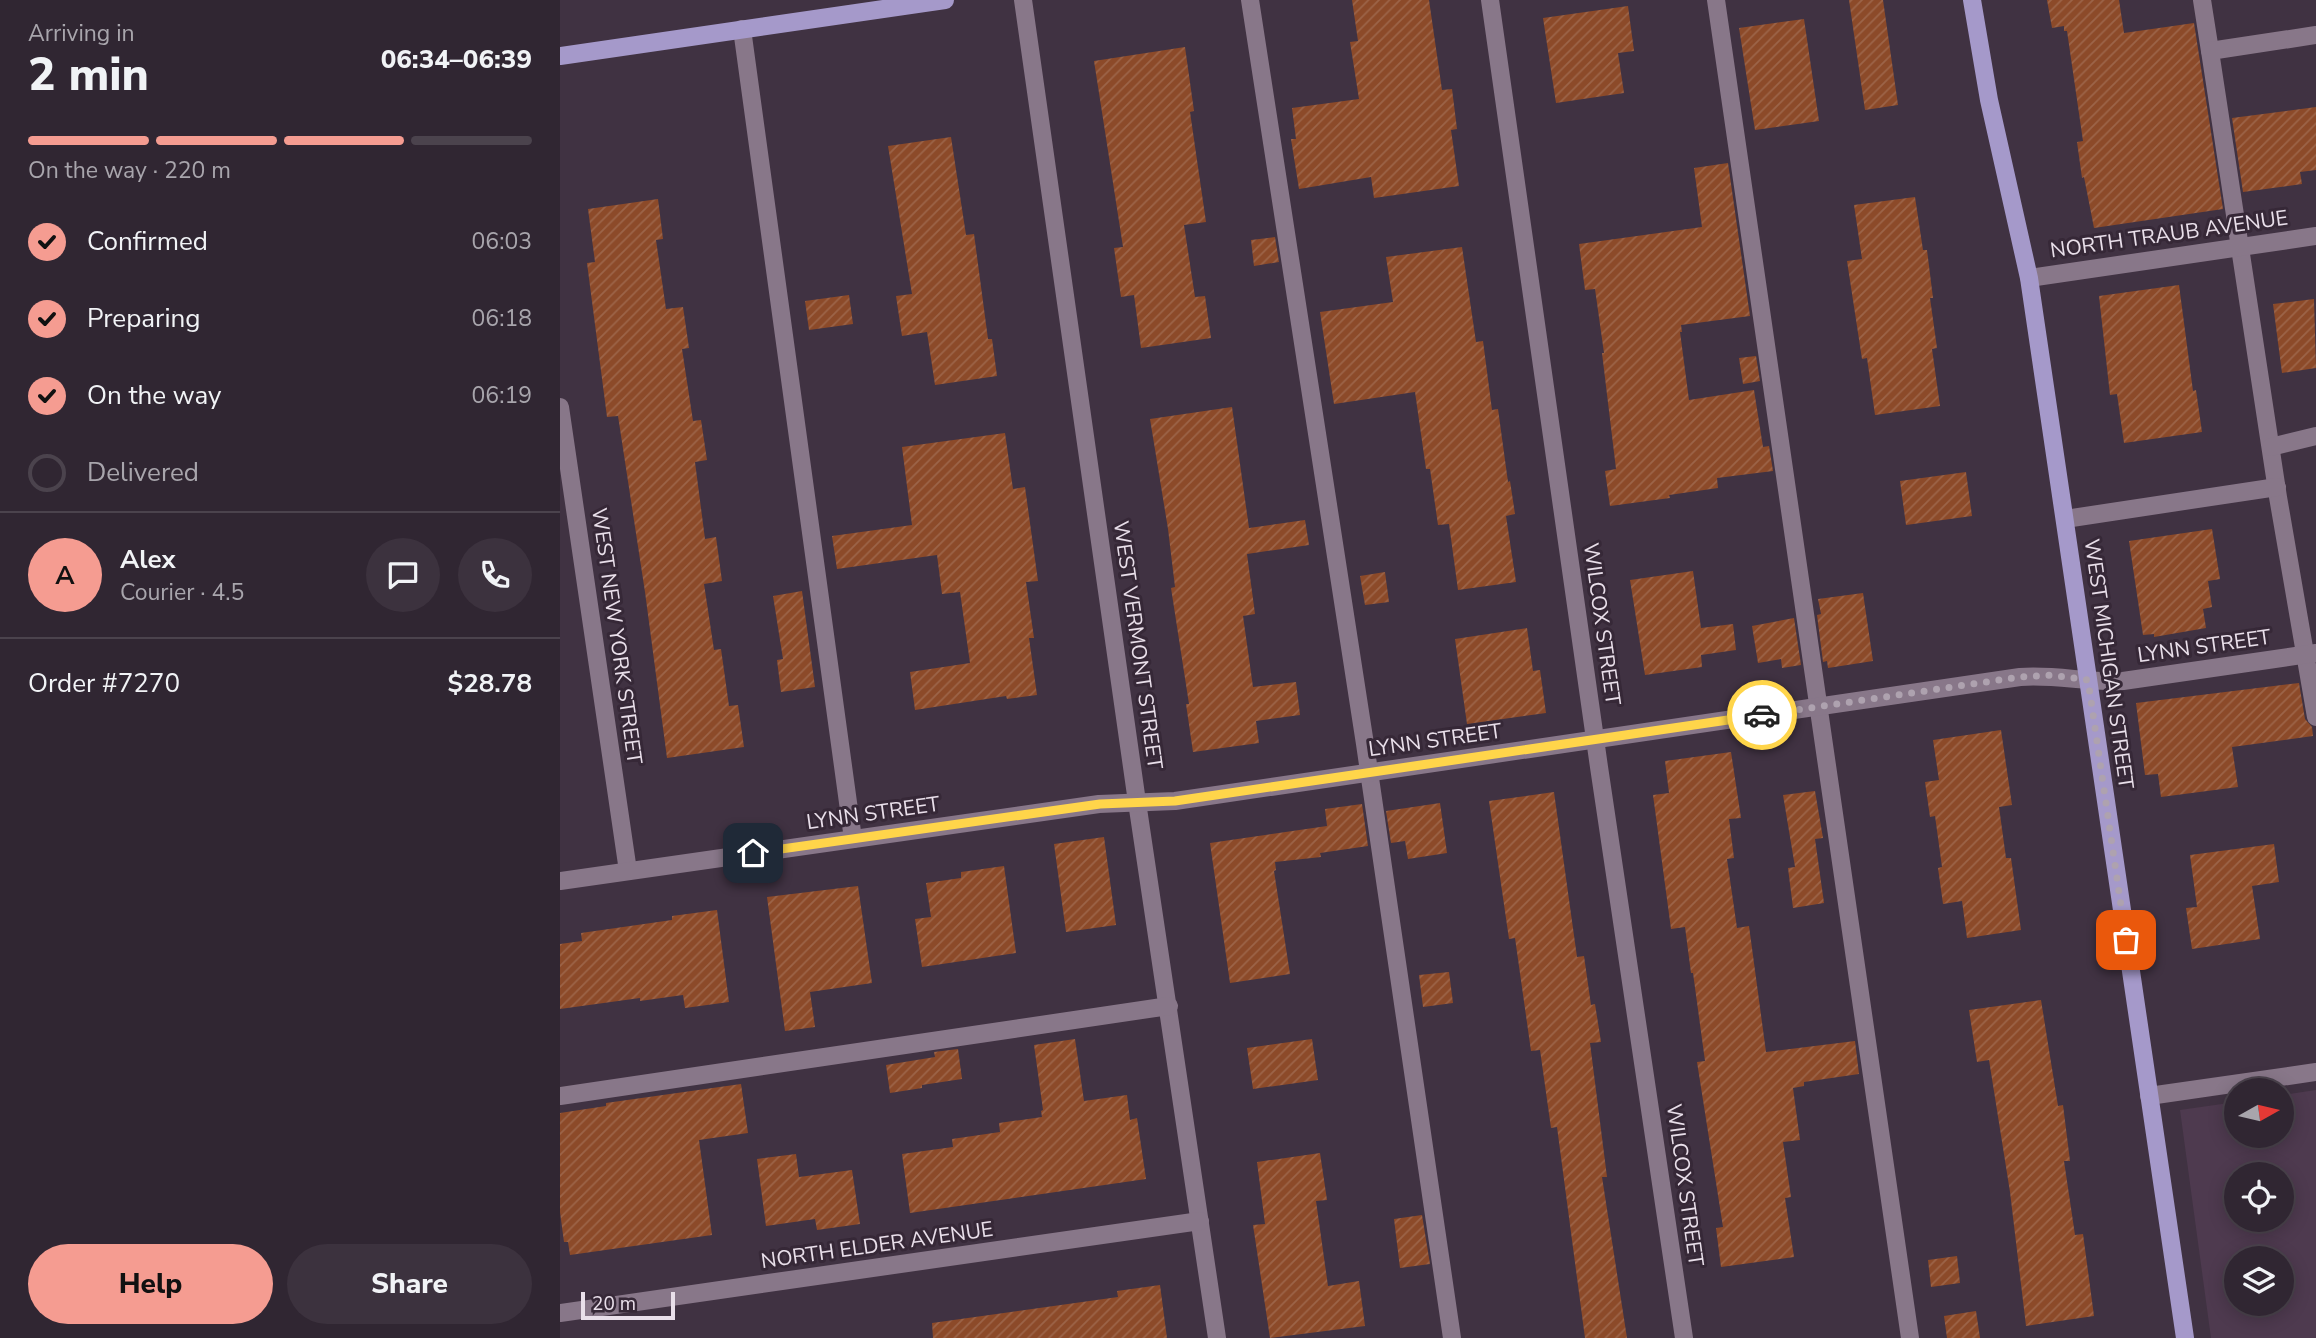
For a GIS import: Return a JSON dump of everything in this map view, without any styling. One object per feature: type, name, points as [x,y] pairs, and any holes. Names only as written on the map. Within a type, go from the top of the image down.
[{"type":"main road","points":[[560,56],[945,0]]},
{"type":"main road","name":"WEST MICHIGAN STREET","points":[[1972,0],[1989,100],[2029,278],[2185,1338]]},
{"type":"street","name":"WEST VERMONT STREET","points":[[1023,0],[1137,802],[1217,1338]]},
{"type":"street","points":[[1250,0],[1369,772],[1452,1338]]},
{"type":"street","name":"WILCOX STREET","points":[[1490,0],[1684,1338]]},
{"type":"street","points":[[1716,0],[1910,1338]]},
{"type":"street","points":[[2202,0],[2277,487],[2311,654],[2316,717]]},
{"type":"street","points":[[742,29],[853,839]]},
{"type":"street","points":[[2210,51],[2316,35]]},
{"type":"street","name":"NORTH TRAUB AVENUE","points":[[2029,278],[2316,236]]},
{"type":"street","name":"WEST NEW YORK STREET","points":[[560,407],[628,871]]},
{"type":"street","points":[[2271,447],[2316,436]]},
{"type":"street","points":[[2065,519],[2277,487]]},
{"type":"street","name":"LYNN STREET","points":[[560,881],[1100,804],[1175,801],[2020,677],[2051,675],[2104,682],[2130,680],[2311,654]]},
{"type":"street","points":[[560,1096],[1169,1006]]},
{"type":"street","points":[[2149,1096],[2316,1072]]},
{"type":"street","name":"NORTH ELDER AVENUE","points":[[560,1313],[1200,1221]]},
{"type":"shaded area","points":[[2316,1090],[2316,1338],[2211,1338],[2180,1110],[2224,1104],[2224,1148],[2294,1148],[2294,1093]]},
{"type":"building","points":[[1352,0],[1429,0],[1442,90],[1452,89],[1457,129],[1451,130],[1459,186],[1374,198],[1371,177],[1299,189],[1291,139],[1296,139],[1292,108],[1359,99],[1350,42],[1358,41]]},
{"type":"building","points":[[1849,0],[1883,0],[1898,105],[1865,110]]},
{"type":"building","points":[[2047,0],[2119,0],[2124,33],[2194,23],[2223,209],[2094,228],[2077,142],[2083,141],[2067,31],[2064,31],[2064,26],[2052,28]]},
{"type":"building","points":[[1628,6],[1634,51],[1618,53],[1624,93],[1556,103],[1543,18]]},
{"type":"building","points":[[1804,19],[1819,121],[1755,130],[1739,28]]},
{"type":"building","points":[[1185,47],[1194,111],[1190,112],[1206,222],[1184,225],[1195,297],[1205,296],[1211,338],[1141,348],[1134,295],[1121,297],[1114,248],[1123,247],[1094,61]]},
{"type":"building","points":[[2316,107],[2316,170],[2300,172],[2302,184],[2243,192],[2232,118]]},
{"type":"building","points":[[951,137],[966,235],[974,234],[988,339],[992,339],[997,376],[935,385],[927,332],[902,336],[896,296],[912,294],[888,146]]},
{"type":"building","points":[[1728,163],[1750,316],[1681,325],[1689,400],[1754,390],[1763,447],[1769,446],[1773,471],[1717,478],[1718,488],[1610,506],[1605,471],[1616,469],[1604,353],[1595,289],[1585,290],[1579,244],[1702,227],[1694,168]]},
{"type":"building","points":[[1915,197],[1923,250],[1927,250],[1933,298],[1930,298],[1937,348],[1932,349],[1940,406],[1875,415],[1867,358],[1862,359],[1847,261],[1862,259],[1854,205]]},
{"type":"building","points":[[658,199],[663,239],[656,240],[666,309],[683,307],[689,348],[682,349],[693,421],[701,420],[707,460],[695,462],[705,539],[716,537],[722,581],[704,584],[714,650],[721,649],[729,706],[738,705],[744,747],[667,758],[618,416],[607,417],[587,263],[595,262],[588,209]]},
{"type":"building","points":[[1275,237],[1279,262],[1254,266],[1251,240]]},
{"type":"building","points":[[1462,247],[1476,342],[1483,341],[1492,410],[1498,409],[1508,482],[1510,481],[1515,514],[1506,516],[1516,582],[1458,590],[1449,524],[1438,525],[1430,469],[1426,469],[1415,392],[1334,404],[1320,312],[1393,302],[1386,257]]},
{"type":"building","points":[[2179,285],[2193,391],[2196,390],[2202,432],[2124,443],[2117,394],[2110,395],[2099,296]]},
{"type":"building","points":[[849,295],[853,324],[809,330],[805,301]]},
{"type":"building","points":[[2314,299],[2316,368],[2282,373],[2273,304]]},
{"type":"building","points":[[1756,356],[1760,381],[1743,384],[1739,358]]},
{"type":"building","points":[[1232,407],[1249,528],[1305,520],[1309,545],[1247,554],[1255,614],[1243,616],[1253,687],[1296,682],[1300,715],[1256,721],[1259,743],[1193,752],[1186,704],[1189,704],[1171,588],[1175,587],[1168,529],[1150,419]]},
{"type":"building","points":[[1005,433],[1013,489],[1025,487],[1038,581],[1026,582],[1034,638],[1029,638],[1037,695],[1007,699],[1006,696],[915,710],[910,672],[970,663],[960,592],[942,594],[937,555],[837,569],[832,536],[912,525],[902,447]]},
{"type":"building","points":[[1966,472],[1972,516],[1906,525],[1900,481]]},
{"type":"building","points":[[2212,529],[2220,579],[2208,581],[2212,607],[2203,609],[2206,628],[2154,637],[2154,634],[2143,635],[2129,541]]},
{"type":"building","points":[[1693,571],[1701,628],[1733,624],[1736,650],[1701,655],[1702,667],[1645,675],[1630,580]]},
{"type":"building","points":[[1385,572],[1389,602],[1365,605],[1360,576]]},
{"type":"building","points":[[802,591],[815,687],[781,692],[777,660],[783,659],[773,596]]},
{"type":"building","points":[[1863,593],[1873,661],[1828,668],[1827,661],[1823,662],[1817,615],[1821,614],[1818,599]]},
{"type":"building","points":[[1794,618],[1801,665],[1782,668],[1781,659],[1758,663],[1752,626]]},
{"type":"building","points":[[1527,628],[1533,671],[1540,670],[1546,713],[1467,724],[1455,639]]},
{"type":"building","points":[[2299,683],[2305,719],[2312,727],[2313,736],[2232,747],[2238,787],[2161,797],[2158,774],[2145,775],[2136,703]]},
{"type":"building","points":[[2001,730],[2012,805],[1999,807],[2006,858],[2011,858],[2021,930],[1967,938],[1962,901],[1943,904],[1938,868],[1942,867],[1935,816],[1930,817],[1925,782],[1939,780],[1933,740]]},
{"type":"building","points":[[1731,752],[1741,818],[1729,819],[1734,858],[1727,859],[1737,928],[1749,926],[1766,1052],[1855,1041],[1859,1074],[1804,1082],[1804,1086],[1793,1088],[1800,1140],[1783,1142],[1791,1197],[1785,1198],[1794,1257],[1721,1267],[1716,1228],[1723,1227],[1697,1062],[1705,1061],[1693,973],[1685,927],[1671,929],[1653,795],[1669,793],[1665,761]]},
{"type":"building","points":[[1815,791],[1823,838],[1815,839],[1824,903],[1793,908],[1788,868],[1795,867],[1783,795]]},
{"type":"building","points":[[1554,792],[1577,957],[1584,956],[1591,1005],[1595,1004],[1601,1042],[1590,1043],[1607,1177],[1602,1177],[1627,1338],[1585,1338],[1557,1127],[1551,1128],[1540,1050],[1531,1051],[1515,938],[1509,939],[1489,801]]},
{"type":"building","points":[[1440,803],[1447,853],[1408,859],[1405,841],[1391,843],[1386,811]]},
{"type":"building","points":[[1362,804],[1368,846],[1320,853],[1321,857],[1275,862],[1274,871],[1290,974],[1230,983],[1210,843],[1327,826],[1325,809]]},
{"type":"building","points":[[1104,837],[1116,925],[1066,932],[1054,844]]},
{"type":"building","points":[[2274,844],[2279,882],[2252,886],[2260,939],[2192,949],[2186,908],[2197,907],[2190,855]]},
{"type":"building","points":[[1004,866],[1016,953],[922,967],[915,919],[931,917],[926,883],[961,878],[961,872]]},
{"type":"building","points":[[858,886],[872,983],[810,992],[815,1027],[785,1031],[767,897]]},
{"type":"building","points":[[717,910],[729,1002],[685,1008],[683,995],[560,1009],[560,944],[582,941],[581,933],[672,920],[672,916]]},
{"type":"building","points":[[1449,972],[1453,1003],[1423,1007],[1419,975]]},
{"type":"building","points":[[2041,1000],[2058,1106],[2063,1105],[2070,1161],[2064,1161],[2075,1235],[2083,1234],[2094,1316],[2026,1326],[2010,1192],[1989,1060],[1977,1062],[1969,1010]]},
{"type":"building","points":[[1075,1039],[1084,1101],[1127,1095],[1130,1120],[1137,1118],[1146,1179],[910,1213],[902,1154],[953,1147],[952,1139],[1000,1132],[999,1123],[1042,1117],[1034,1045]]},
{"type":"building","points":[[1312,1039],[1318,1080],[1253,1089],[1247,1048]]},
{"type":"building","points":[[958,1049],[962,1079],[890,1093],[886,1065],[935,1057],[934,1052]]},
{"type":"building","points":[[741,1084],[748,1133],[699,1140],[712,1235],[570,1255],[568,1242],[564,1242],[560,1212],[560,1113],[606,1106],[606,1103]]},
{"type":"building","points":[[1320,1153],[1327,1200],[1316,1201],[1328,1286],[1359,1281],[1365,1326],[1270,1338],[1253,1225],[1265,1224],[1257,1162]]},
{"type":"building","points":[[796,1154],[799,1177],[852,1170],[860,1224],[817,1230],[815,1219],[766,1226],[757,1159]]},
{"type":"building","points":[[1422,1215],[1430,1264],[1400,1268],[1394,1219]]},
{"type":"building","points":[[1957,1256],[1960,1283],[1931,1287],[1928,1260]]},
{"type":"building","points":[[1160,1285],[1167,1338],[933,1338],[932,1323],[1118,1297],[1117,1291]]},
{"type":"building","points":[[1976,1311],[1980,1338],[1947,1338],[1944,1316]]},
{"type":"way so far","points":[[1762,715],[2038,675],[2088,680],[2126,940]]},
{"type":"route","points":[[753,853],[1100,804],[1175,801],[1762,715]]}]
